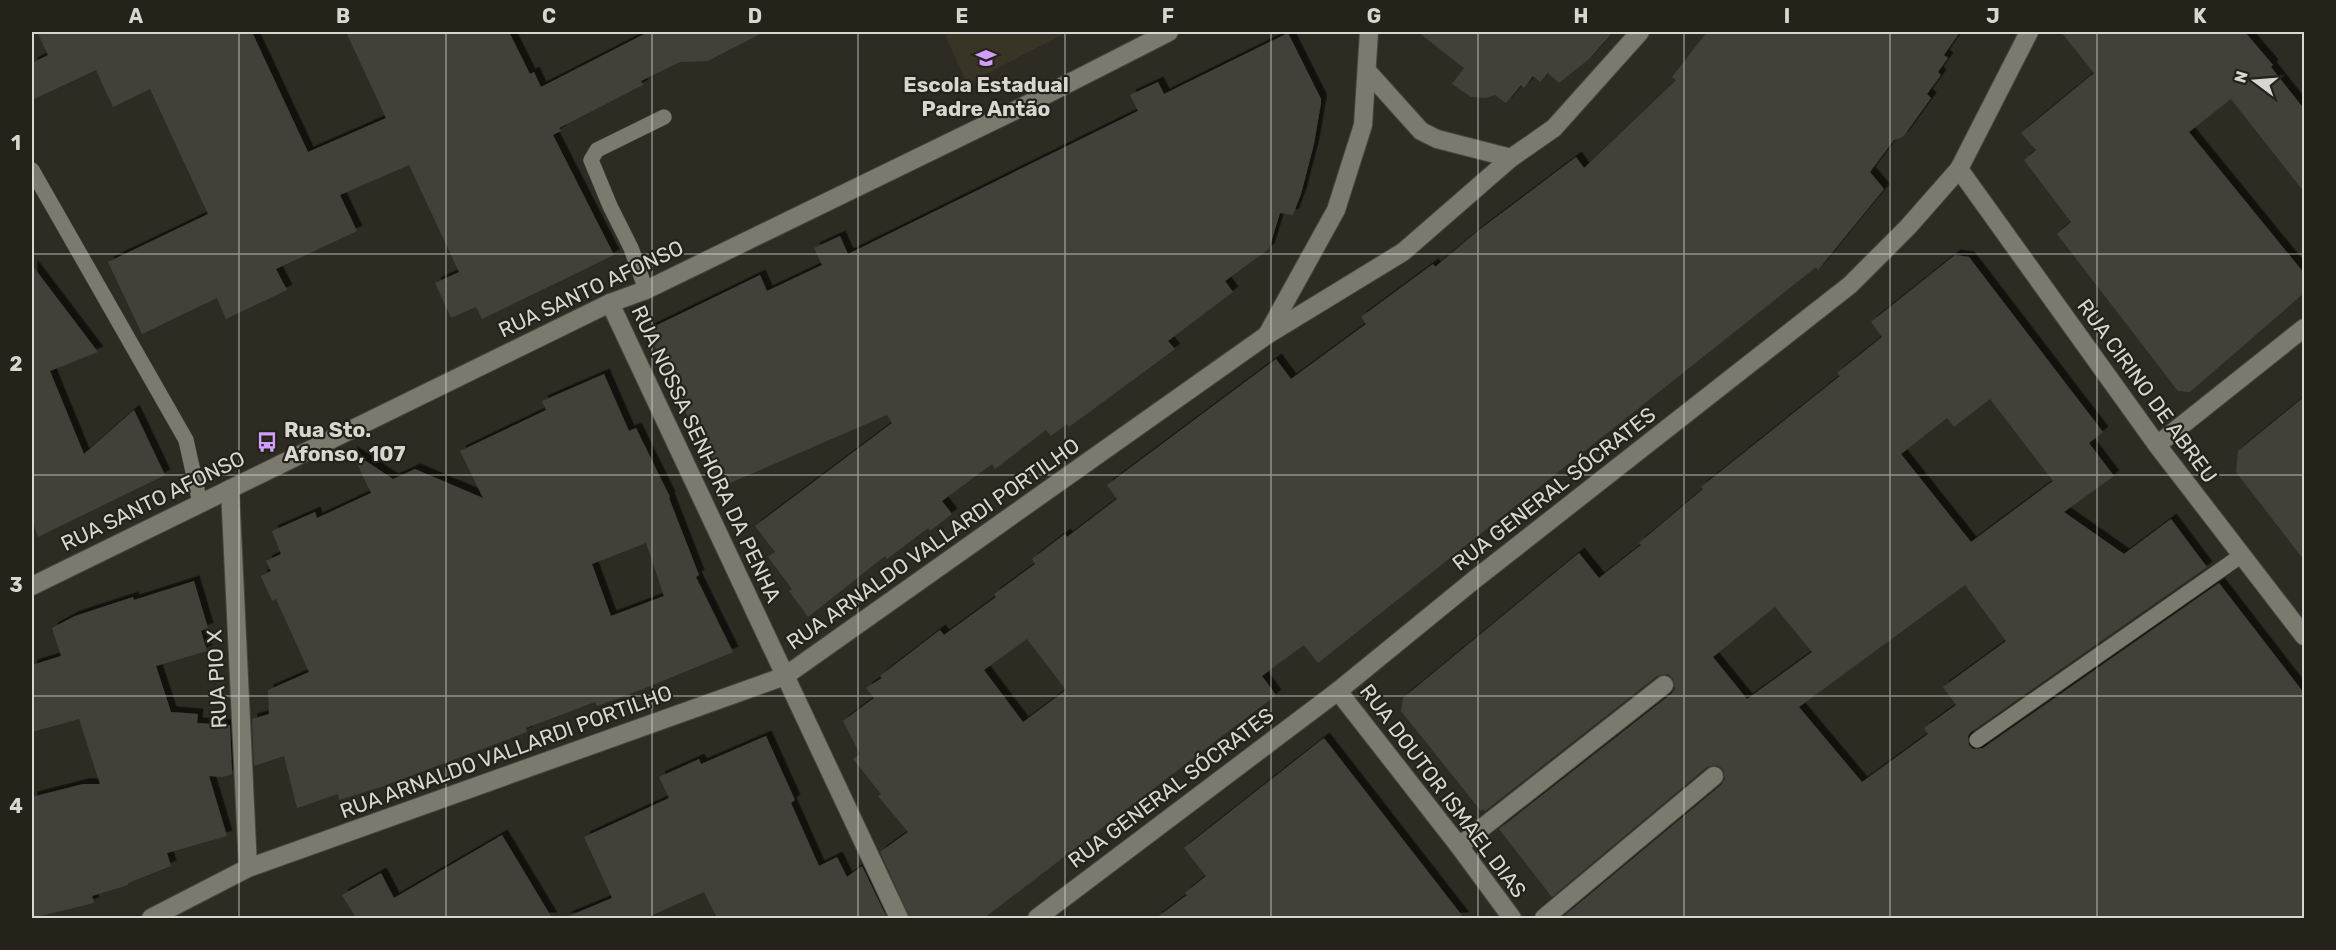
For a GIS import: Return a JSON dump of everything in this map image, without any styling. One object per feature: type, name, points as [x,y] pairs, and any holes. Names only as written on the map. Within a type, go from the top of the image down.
[{"type":"street","name":"RUA SANTO AFONSO","points":[[32,586],[610,303],[646,290],[1022,107],[1168,32]]},
{"type":"street","points":[[1267,335],[1336,210],[1363,125],[1369,32]]},
{"type":"street","name":"RUA ARNALDO VALLARDI PORTILHO","points":[[151,918],[248,868],[785,676],[1267,335],[1403,252],[1511,158],[1554,128],[1640,32]]},
{"type":"street","name":"RUA GENERAL SÓCRATES","points":[[1036,918],[1338,691],[1850,285],[1908,227],[1959,169],[2029,32]]},
{"type":"street","points":[[1368,72],[1421,131],[1437,139],[1511,158]]},
{"type":"street","name":"RUA CIRINO DE ABREU","points":[[1959,169],[2157,445],[2304,636]]},
{"type":"street","name":"RUA NOSSA SENHORA DA PENHA","points":[[610,303],[899,918]]},
{"type":"street","points":[[2157,445],[2304,328]]},
{"type":"street","name":"RUA PIO X","points":[[230,489],[248,868]]},
{"type":"street","points":[[1460,846],[1664,685]]},
{"type":"street","name":"RUA DOUTOR ISMAEL DIAS","points":[[1338,691],[1460,846],[1512,918]]},
{"type":"street","points":[[1544,918],[1714,776]]},
{"type":"lane","points":[[646,290],[631,248],[591,160],[597,150],[664,117]]},
{"type":"lane","points":[[32,170],[186,440],[200,503]]},
{"type":"lane","points":[[1977,740],[2242,555]]},
{"type":"shaded area","name":"Escola Estadual Padre Antão","points":[[944,32],[1067,32],[967,84]]},
{"type":"building","points":[[37,32],[252,32],[308,152],[386,118],[346,32],[509,32],[530,74],[534,72],[541,87],[648,32],[764,32],[708,61],[680,62],[641,81],[643,85],[559,128],[561,131],[553,135],[614,255],[482,319],[476,307],[451,318],[435,283],[459,272],[409,165],[340,195],[357,231],[276,269],[287,290],[226,319],[217,298],[142,334],[108,262],[208,214],[150,89],[113,107],[96,70],[32,100],[32,63],[48,55]]},
{"type":"building","points":[[1418,32],[1613,32],[1589,59],[1559,83],[1548,73],[1540,82],[1533,76],[1524,88],[1521,85],[1506,103],[1495,95],[1486,98],[1471,97],[1452,84],[1464,68]]},
{"type":"building","points":[[1707,32],[1960,32],[1944,55],[1948,58],[1938,72],[1941,75],[1927,94],[1931,98],[1903,137],[1894,140],[1870,172],[1884,189],[1818,270],[1816,267],[1318,663],[1304,645],[1262,676],[1276,695],[984,918],[910,918],[880,852],[908,832],[878,796],[881,794],[853,759],[860,754],[843,721],[874,698],[866,688],[882,678],[880,676],[940,630],[944,635],[996,597],[994,594],[1035,564],[1032,559],[1065,534],[1067,537],[1117,499],[1107,485],[1276,359],[1291,379],[1366,324],[1361,317],[1433,264],[1435,267],[1479,230],[1576,157],[1584,168],[1676,80],[1672,77]],"holes":[[[1027,639],[1066,690],[1023,722],[984,670]]]},
{"type":"building","points":[[2061,32],[2245,32],[2273,65],[2271,67],[2304,109],[2304,192],[2231,99],[2189,132],[2304,273],[2304,293],[2190,392],[2178,391],[2057,234],[2071,222],[2024,160],[2036,150],[2021,133],[2094,73]]},
{"type":"building","points":[[1288,33],[1321,103],[1314,144],[1301,194],[1293,215],[1280,213],[1269,249],[1225,281],[1233,292],[1168,341],[1175,349],[1069,427],[1067,424],[1051,436],[1046,430],[995,469],[992,464],[942,501],[952,514],[930,531],[928,528],[887,559],[885,556],[808,617],[789,591],[792,589],[768,557],[775,552],[755,526],[892,423],[887,415],[721,487],[647,330],[760,275],[767,291],[822,265],[814,248],[840,236],[848,254],[1138,111],[1130,95],[1158,82],[1164,94]]},
{"type":"building","points":[[1955,255],[1969,257],[2103,432],[2089,443],[2114,476],[2064,512],[2124,554],[2171,519],[2207,567],[1971,732],[1968,736],[1969,745],[1973,749],[1983,748],[2219,583],[2304,693],[2304,918],[1568,918],[1565,915],[1721,785],[1725,779],[1723,769],[1717,765],[1707,767],[1552,897],[1499,829],[1671,694],[1675,689],[1673,679],[1668,674],[1657,676],[1485,811],[1483,809],[1481,811],[1401,711],[1403,698],[1579,553],[1599,578],[1641,545],[1639,543],[1703,489],[1701,487],[1840,376],[1837,373],[1882,337],[1871,322]],"holes":[[[1990,399],[2053,481],[1971,542],[1901,454],[1947,418],[1954,427]],[[1965,585],[2006,641],[1943,687],[1956,705],[1924,728],[1928,734],[1862,782],[1799,707]],[[1775,607],[1812,652],[1747,699],[1713,657]]]},
{"type":"building","points":[[32,265],[98,352],[50,371],[84,454],[134,410],[165,475],[38,537],[32,520]]},
{"type":"building","points":[[604,374],[629,431],[636,428],[670,497],[699,575],[696,577],[733,652],[638,691],[597,706],[595,702],[526,728],[527,732],[381,787],[339,800],[338,794],[297,808],[284,756],[254,766],[252,719],[269,714],[268,690],[309,672],[276,599],[272,601],[261,576],[271,571],[266,561],[281,554],[272,531],[315,512],[317,518],[371,493],[351,451],[393,479],[415,469],[483,498],[460,451],[546,410],[542,401]],"holes":[[[646,543],[664,596],[611,616],[592,564]]]},
{"type":"building","points":[[2304,397],[2304,560],[2236,472],[2238,451]]},
{"type":"building","points":[[194,581],[208,628],[201,631],[207,651],[156,666],[171,712],[198,714],[197,723],[230,725],[232,774],[223,777],[209,776],[227,836],[167,853],[171,866],[128,883],[128,885],[92,896],[94,903],[32,918],[32,797],[83,784],[100,784],[79,719],[32,732],[32,665],[61,656],[52,628],[75,616],[133,597],[134,600]]},
{"type":"building","points":[[766,736],[795,800],[791,803],[819,866],[837,857],[847,877],[862,866],[887,918],[717,918],[704,892],[646,918],[564,918],[612,898],[584,837],[669,798],[659,777],[699,759],[701,764]]},
{"type":"building","points":[[1324,738],[1464,918],[1156,918],[1187,895],[1185,893],[1206,876],[1184,848]]},
{"type":"building","points":[[502,835],[552,918],[356,918],[342,895],[381,873],[394,898]]},
{"type":"place","name":"Escola Estadual Padre Antão","points":[[986,58]]},
{"type":"place","name":"Rua Sto. Afonso, 107","points":[[267,442]]}]
